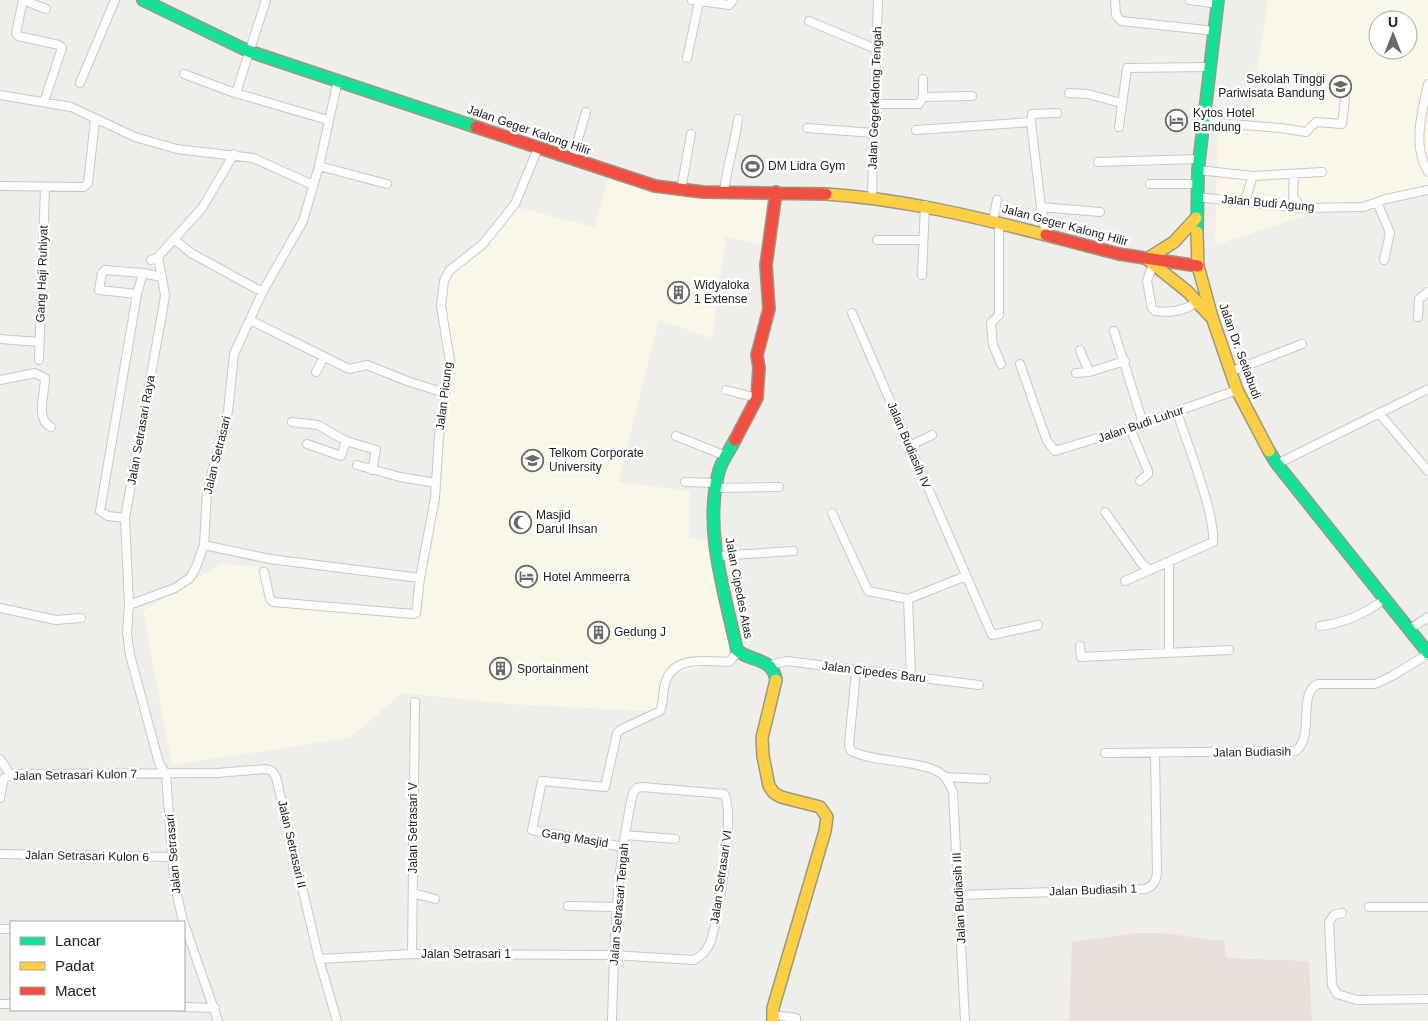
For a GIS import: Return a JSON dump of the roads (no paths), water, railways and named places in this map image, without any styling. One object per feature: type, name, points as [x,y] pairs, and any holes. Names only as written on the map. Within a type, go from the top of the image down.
[{"type":"main road","name":"Jalan Geger Kalong Hilir","points":[[143,0],[248,51],[655,186],[681,190],[872,197],[925,205],[1046,234],[1150,262],[1198,266]]},
{"type":"main road","name":"Jalan Dr. Setiabudi","points":[[1218,2],[1196,197],[1198,266],[1212,317],[1237,390],[1252,422],[1277,464],[1428,653]]},
{"type":"main road","name":"Jalan Cipedes Atas","points":[[770,665],[738,652],[717,556],[714,526],[715,485],[726,456],[757,398],[759,368],[757,355],[769,309],[766,265],[776,192]]},
{"type":"main road","points":[[1196,218],[1180,238],[1150,262],[1197,300],[1212,317]]},
{"type":"main road","points":[[770,665],[774,672],[775,685],[764,724],[762,746],[770,787],[777,796],[820,807],[827,817],[825,831],[773,1018]]},
{"type":"street","points":[[44,102],[62,48],[59,45],[18,36],[16,33],[23,0],[46,9]]},
{"type":"street","points":[[80,83],[115,0]]},
{"type":"street","points":[[236,93],[266,0]]},
{"type":"street","points":[[687,58],[695,1],[724,6],[729,5],[733,0]]},
{"type":"street","name":"Jalan Gegerkalong Tengah","points":[[872,197],[878,0]]},
{"type":"street","points":[[1115,0],[1116,15],[1121,21],[1215,31]]},
{"type":"street","points":[[1190,0],[1218,2]]},
{"type":"street","points":[[809,21],[876,49]]},
{"type":"street","points":[[1119,127],[1127,68],[1210,67]]},
{"type":"street","points":[[184,74],[236,93],[328,120]]},
{"type":"street","points":[[874,104],[917,104],[923,97],[922,79]]},
{"type":"street","name":"Jalan Setrasari","points":[[182,921],[173,857],[166,774],[159,763],[130,656],[127,633],[129,605],[175,588],[190,578],[204,545],[207,492],[228,411],[234,354],[263,291],[301,226],[319,166],[338,80]]},
{"type":"street","points":[[1428,84],[1419,138],[1420,152],[1428,172]]},
{"type":"street","points":[[1069,93],[1088,94],[1121,103]]},
{"type":"street","points":[[0,95],[70,107],[135,137],[177,148],[253,158],[313,185]]},
{"type":"street","points":[[923,97],[972,96]]},
{"type":"street","points":[[1204,122],[1282,128],[1306,132],[1316,122],[1342,124],[1345,99]]},
{"type":"street","points":[[572,160],[586,112]]},
{"type":"street","points":[[1046,234],[1031,122],[1032,114],[1057,113]]},
{"type":"street","points":[[724,192],[727,167],[734,150],[738,119]]},
{"type":"street","points":[[0,186],[82,188],[86,185],[95,120]]},
{"type":"street","points":[[916,130],[1031,122]]},
{"type":"street","points":[[807,128],[874,133]]},
{"type":"street","points":[[681,190],[691,134]]},
{"type":"street","name":"Jalan Picung","points":[[264,572],[270,599],[273,602],[413,614],[416,612],[436,483],[439,436],[450,356],[440,306],[446,274],[483,244],[515,204],[538,148]]},
{"type":"street","name":"Jalan Setrasari Raya","points":[[129,605],[126,518],[165,295],[154,259],[202,208],[234,154]]},
{"type":"street","points":[[1098,162],[1199,165],[1252,176],[1322,172]]},
{"type":"street","points":[[319,166],[387,184]]},
{"type":"street","points":[[1294,174],[1293,197],[1302,208]]},
{"type":"street","points":[[1245,201],[1252,176]]},
{"type":"street","points":[[1150,184],[1197,184]]},
{"type":"street","name":"Gang Haji Ruhiyat","points":[[39,360],[45,188]]},
{"type":"street","name":"Jalan Budi Agung","points":[[1196,197],[1302,208],[1363,207],[1428,190]]},
{"type":"street","points":[[996,200],[998,315],[991,323],[993,345],[1001,364]]},
{"type":"street","points":[[1377,202],[1390,233],[1384,260]]},
{"type":"street","points":[[922,274],[925,205]]},
{"type":"street","points":[[1041,207],[1100,212]]},
{"type":"street","points":[[174,239],[191,253],[263,291]]},
{"type":"street","points":[[877,240],[922,240]]},
{"type":"street","points":[[1150,262],[1146,281],[1154,311],[1177,311],[1190,307],[1197,300]]},
{"type":"street","points":[[137,294],[101,292],[102,274],[105,270],[143,273],[161,277]]},
{"type":"street","points":[[126,518],[108,516],[100,511],[137,294],[143,273]]},
{"type":"street","points":[[1418,317],[1419,299],[1428,292]]},
{"type":"street","name":"Jalan Budiasih IV","points":[[852,313],[908,446],[992,635],[1038,625]]},
{"type":"street","points":[[250,320],[349,369],[367,364],[407,381],[445,393]]},
{"type":"street","points":[[1114,331],[1143,423]]},
{"type":"street","points":[[0,339],[39,342]]},
{"type":"street","points":[[1230,372],[1302,344]]},
{"type":"street","points":[[1080,350],[1089,372]]},
{"type":"street","points":[[316,372],[324,357]]},
{"type":"street","points":[[1076,373],[1089,372],[1125,361]]},
{"type":"street","name":"Jalan Budi Luhur","points":[[1020,364],[1047,441],[1052,449],[1059,450],[1130,428],[1237,390]]},
{"type":"street","points":[[0,380],[35,373],[45,378],[42,416],[46,424],[52,427]]},
{"type":"street","points":[[1277,464],[1428,389]]},
{"type":"street","points":[[726,390],[757,398]]},
{"type":"street","points":[[1125,582],[1149,569],[1211,545],[1214,534],[1177,412]]},
{"type":"street","points":[[1379,413],[1428,471]]},
{"type":"street","points":[[292,422],[318,425],[346,441],[376,450],[372,470]]},
{"type":"street","points":[[1130,428],[1148,471],[1148,474],[1140,481]]},
{"type":"street","points":[[908,446],[932,435]]},
{"type":"street","points":[[676,436],[726,456]]},
{"type":"street","points":[[307,444],[341,456],[346,441]]},
{"type":"street","points":[[357,465],[372,470],[436,483]]},
{"type":"street","points":[[685,482],[780,488]]},
{"type":"street","points":[[1104,512],[1142,564],[1149,569]]},
{"type":"street","points":[[832,513],[868,591],[908,600],[966,576]]},
{"type":"street","points":[[204,545],[270,559],[420,578]]},
{"type":"street","points":[[717,556],[793,552]]},
{"type":"street","points":[[1169,562],[1169,651]]},
{"type":"street","points":[[1320,626],[1348,621],[1372,609],[1384,599]]},
{"type":"street","points":[[908,600],[911,676]]},
{"type":"street","points":[[0,608],[56,620],[82,618]]},
{"type":"street","points":[[1410,629],[1428,617]]},
{"type":"street","points":[[1080,646],[1081,657],[1169,651],[1229,650]]},
{"type":"street","name":"Gang Masjid","points":[[623,846],[532,830],[542,781],[605,787],[617,733],[660,711],[666,681],[677,666],[694,661],[729,662],[738,652]]},
{"type":"street","name":"Jalan Budiasih","points":[[1105,753],[1154,754],[1296,751],[1302,746],[1305,738],[1309,693],[1313,687],[1318,684],[1374,684],[1428,653]]},
{"type":"street","name":"Jalan Cipedes Baru","points":[[770,665],[787,661],[979,685]]},
{"type":"street","points":[[856,671],[849,745],[851,751],[873,758],[932,769],[945,777],[986,779]]},
{"type":"street","name":"Jalan Setrasari V","points":[[412,954],[415,702]]},
{"type":"street","name":"Jalan Budiasih 1","points":[[960,894],[1145,889],[1151,887],[1157,872],[1154,754]]},
{"type":"street","points":[[0,759],[10,774]]},
{"type":"street","name":"Jalan Setrasari II","points":[[166,774],[266,769],[274,774],[319,959],[338,1021]]},
{"type":"street","name":"Jalan Setrasari Kulon 7","points":[[0,798],[3,782],[10,774],[166,774]]},
{"type":"street","name":"Jalan Budiasih III","points":[[945,777],[953,792],[960,894],[965,1021]]},
{"type":"street","name":"Jalan Setrasari Tengah","points":[[612,1021],[613,955],[623,846],[633,793],[637,788]]},
{"type":"street","name":"Jalan Setrasari VI","points":[[613,955],[694,960],[705,953],[712,935],[725,863],[728,815],[727,800],[724,794],[637,788]]},
{"type":"street","points":[[626,836],[675,838]]},
{"type":"street","name":"Jalan Setrasari Kulon 6","points":[[0,854],[173,857]]},
{"type":"street","points":[[413,893],[436,899]]},
{"type":"street","points":[[568,906],[617,907]]},
{"type":"street","points":[[1369,907],[1428,907]]},
{"type":"street","points":[[1342,913],[1334,915],[1329,922],[1334,990],[1343,997],[1357,1000],[1428,999]]},
{"type":"street","name":"Jalan Setrasari","points":[[185,930],[215,1008],[218,1021]]},
{"type":"street","name":"Jalan Setrasari 1","points":[[319,959],[412,954],[613,955]]},
{"type":"street","points":[[185,1008],[215,1008]]},
{"type":"street","points":[[773,1018],[796,1018],[796,1021]]},
{"type":"place","name":"Sekolah Tinggi Pariwisata Bandung","points":[[1341,86]]},
{"type":"place","name":"Kytos Hotel Bandung","points":[[1177,120]]},
{"type":"place","name":"DM Lidra Gym","points":[[752,166]]},
{"type":"place","name":"Widyaloka 1 Extense","points":[[678,292]]},
{"type":"place","name":"Telkom Corporate University","points":[[533,460]]},
{"type":"place","name":"Masjid Darul Ihsan","points":[[520,522]]},
{"type":"place","name":"Hotel Ammeerra","points":[[527,577]]},
{"type":"place","name":"Gedung J","points":[[598,632]]},
{"type":"place","name":"Sportainment","points":[[501,669]]}]
